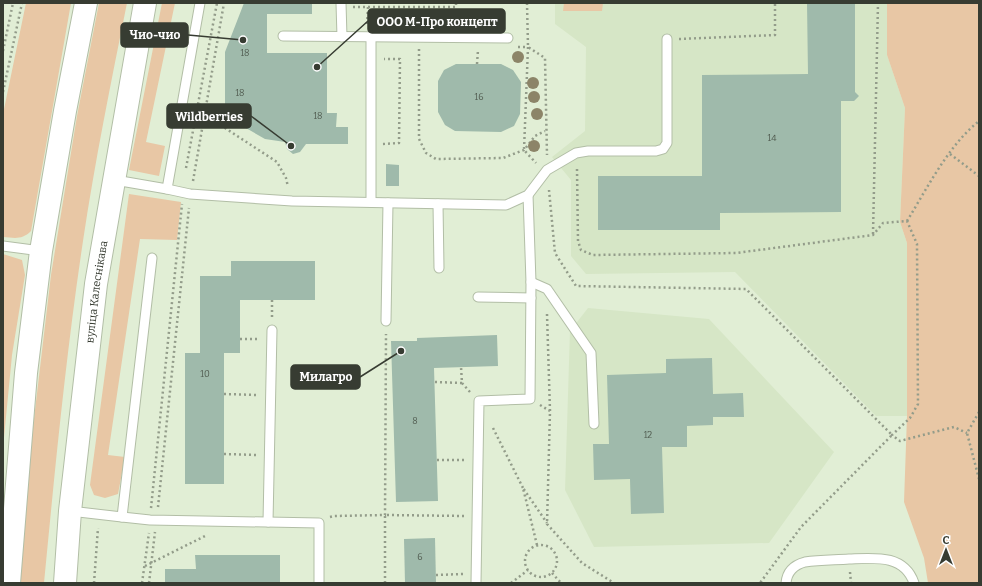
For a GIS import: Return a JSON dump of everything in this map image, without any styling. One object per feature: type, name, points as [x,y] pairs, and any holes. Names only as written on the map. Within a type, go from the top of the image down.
[{"type":"main road","points":[[9,583],[26,373],[41,251],[65,111],[86,3]]},
{"type":"main road","name":"вуліца Калеснікава","points":[[65,583],[70,511],[96,284],[115,180],[144,3]]},
{"type":"lane","points":[[167,188],[200,3]]},
{"type":"lane","points":[[342,37],[347,4]]},
{"type":"lane","points":[[282,36],[508,38]]},
{"type":"lane","points":[[371,37],[371,202]]},
{"type":"lane","points":[[115,180],[167,188],[187,193],[292,202],[506,205],[528,195],[547,170],[576,153],[588,151],[656,151],[663,149],[667,144],[667,39]]},
{"type":"lane","points":[[476,578],[479,401],[530,399],[531,282],[528,195]]},
{"type":"lane","points":[[386,321],[388,203]]},
{"type":"lane","points":[[438,204],[439,268]]},
{"type":"lane","points":[[3,246],[41,251]]},
{"type":"lane","points":[[122,517],[152,258]]},
{"type":"lane","points":[[531,282],[547,289],[590,353],[594,424]]},
{"type":"lane","points":[[478,297],[531,298]]},
{"type":"lane","points":[[268,522],[272,335]]},
{"type":"lane","points":[[70,511],[153,520],[319,523],[319,583]]},
{"type":"lane","points":[[786,583],[790,570],[797,564],[805,562],[876,558],[888,559],[898,563],[905,569],[914,583]]},
{"type":"path","points":[[3,51],[14,3]]},
{"type":"path","points":[[3,92],[22,3]]},
{"type":"path","points":[[149,583],[152,562],[153,520],[187,193],[198,104],[218,3]]},
{"type":"path","points":[[142,583],[153,520],[187,193],[205,110],[224,3]]},
{"type":"path","points":[[350,13],[347,4],[368,7],[456,7],[456,3]]},
{"type":"path","points":[[527,3],[528,47],[524,150],[535,162],[542,164],[547,170]]},
{"type":"path","points":[[667,39],[775,35],[775,3]]},
{"type":"path","points":[[873,235],[878,3]]},
{"type":"path","points":[[362,23],[368,24],[368,7]]},
{"type":"path","points":[[419,45],[419,139],[426,153],[436,158],[503,158],[524,150],[535,136],[546,131]]},
{"type":"path","points":[[477,64],[478,45]]},
{"type":"path","points":[[528,47],[545,58],[547,170],[554,253],[576,286],[746,290],[900,442],[954,427],[968,433]]},
{"type":"path","points":[[379,56],[382,59],[400,59],[399,144],[385,143],[380,146]]},
{"type":"path","points":[[198,104],[225,128],[277,162],[286,178],[292,202]]},
{"type":"path","points":[[907,221],[950,154],[967,131],[979,121]]},
{"type":"path","points":[[576,153],[578,241],[581,250],[593,255],[736,253],[873,235],[883,223],[907,221]]},
{"type":"path","points":[[950,154],[979,176]]},
{"type":"path","points":[[760,583],[801,527],[910,418],[918,404],[917,244],[907,221]]},
{"type":"path","points":[[547,289],[550,411],[547,524]]},
{"type":"path","points":[[385,583],[386,321]]},
{"type":"path","points":[[240,339],[272,335]]},
{"type":"path","points":[[435,382],[462,384],[461,367]]},
{"type":"path","points":[[224,394],[271,395]]},
{"type":"path","points":[[479,401],[524,488],[547,524],[582,562],[614,583]]},
{"type":"path","points":[[979,412],[968,433],[979,479]]},
{"type":"path","points":[[224,454],[269,456]]},
{"type":"path","points":[[437,460],[478,460]]},
{"type":"path","points":[[524,488],[538,545]]},
{"type":"path","points":[[94,583],[99,513]]},
{"type":"path","points":[[334,516],[477,516]]},
{"type":"path","points":[[145,566],[208,535]]},
{"type":"path","points":[[538,545],[548,546],[556,553],[557,564],[552,573],[542,577],[532,574],[526,566],[526,555],[529,550],[538,545]]},
{"type":"path","points":[[511,583],[528,570]]},
{"type":"path","points":[[552,573],[560,583]]},
{"type":"path","points":[[436,575],[476,578]]},
{"type":"shaded area","points":[[26,3],[71,3],[31,231],[25,236],[11,238],[3,237],[3,114]]},
{"type":"shaded area","points":[[99,3],[127,3],[98,151],[77,283],[61,412],[44,583],[21,583],[20,537],[51,275],[77,116]]},
{"type":"shaded area","points":[[162,3],[175,3],[146,142],[165,146],[159,176],[129,170]]},
{"type":"shaded area","points":[[555,3],[887,3],[887,55],[905,108],[900,222],[907,243],[907,416],[876,416],[735,272],[586,274],[571,256],[571,180],[552,157],[585,131],[586,47],[555,24]]},
{"type":"shaded area","points":[[564,3],[603,3],[602,11],[563,11]]},
{"type":"shaded area","points":[[887,3],[979,3],[979,583],[928,583],[924,558],[904,502],[907,416],[907,243],[900,222],[905,108],[887,55]]},
{"type":"shaded area","points":[[129,194],[181,202],[177,240],[140,239],[108,455],[125,457],[118,494],[105,498],[94,495],[90,485]]},
{"type":"shaded area","points":[[3,254],[22,260],[25,275],[12,355],[3,448]]},
{"type":"shaded area","points":[[588,308],[709,319],[834,452],[769,543],[594,547],[565,490],[570,331]]},
{"type":"building","points":[[244,3],[312,3],[312,14],[267,14],[267,53],[327,53],[327,113],[337,113],[336,127],[348,127],[348,144],[306,144],[300,152],[293,154],[287,149],[285,142],[265,139],[246,128],[246,119],[225,119],[225,52]]},
{"type":"building","points":[[807,3],[855,3],[855,92],[859,96],[854,101],[841,101],[841,212],[720,213],[720,230],[598,230],[598,176],[702,176],[702,75],[808,74]]},
{"type":"building","points":[[456,64],[501,64],[513,70],[521,82],[520,114],[514,126],[501,132],[455,131],[445,125],[438,112],[438,81],[444,70]]},
{"type":"building","points":[[386,164],[399,165],[399,186],[386,186]]},
{"type":"building","points":[[231,261],[315,261],[315,300],[240,300],[240,353],[224,353],[224,484],[185,484],[185,353],[200,353],[200,276],[231,276]]},
{"type":"building","points":[[497,335],[498,366],[434,368],[438,501],[396,502],[391,341],[417,341],[417,338]]},
{"type":"building","points":[[712,358],[713,394],[743,393],[744,417],[713,417],[713,425],[687,426],[687,447],[662,447],[664,513],[631,514],[630,479],[594,480],[593,444],[609,444],[607,375],[666,373],[666,359]]},
{"type":"building","points":[[435,538],[436,583],[405,583],[404,539]]},
{"type":"building","points":[[195,555],[280,555],[280,583],[165,583],[165,569],[196,569]]},
{"type":"place","name":"Чио-чио","points":[[243,40]]},
{"type":"place","name":"ООО М-Про концепт","points":[[317,67]]},
{"type":"place","name":"Wildberries","points":[[291,146]]},
{"type":"place","name":"Милагро","points":[[401,351]]}]
